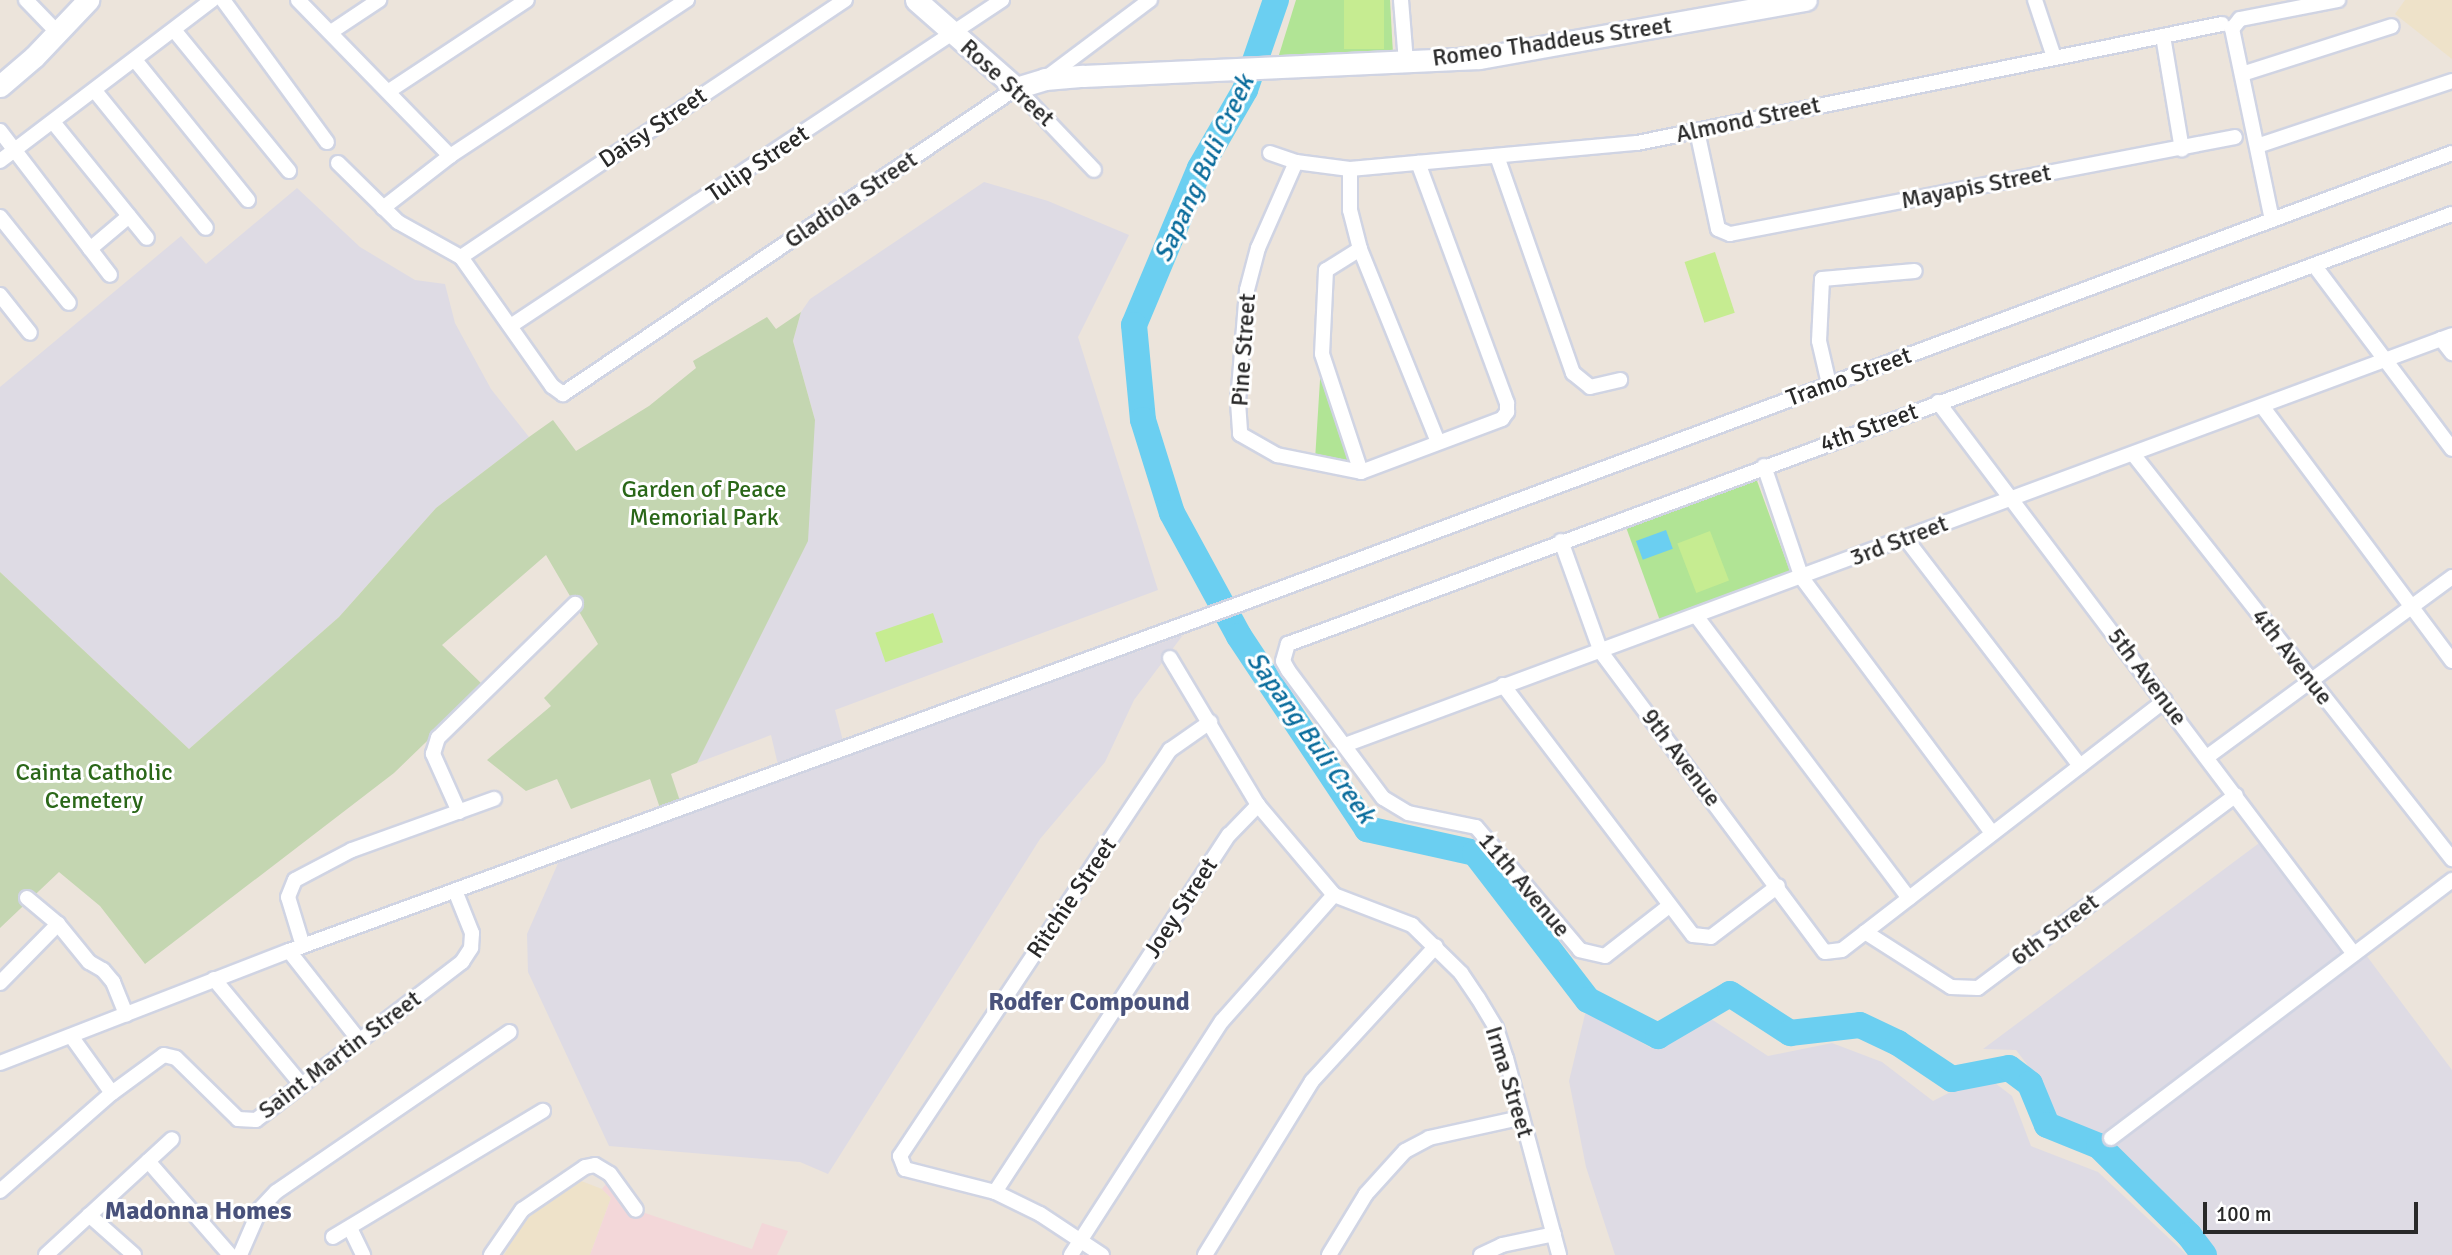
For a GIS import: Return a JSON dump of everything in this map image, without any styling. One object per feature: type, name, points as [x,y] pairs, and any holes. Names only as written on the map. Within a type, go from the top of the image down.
[{"type":"street","points":[[26,0],[57,32]]},
{"type":"street","points":[[0,86],[88,0]]},
{"type":"street","points":[[0,161],[212,0]]},
{"type":"street","points":[[223,0],[327,142]]},
{"type":"street","points":[[298,0],[390,91],[450,156]]},
{"type":"street","points":[[331,32],[379,0]]},
{"type":"street","points":[[390,91],[527,0]]},
{"type":"street","points":[[383,208],[450,156],[687,0]]},
{"type":"street","name":"Daisy Street","points":[[461,257],[845,0]]},
{"type":"street","name":"Rose Street","points":[[916,0],[1016,88],[1094,170]]},
{"type":"street","name":"Tulip Street","points":[[512,325],[1002,0]]},
{"type":"street","name":"Gladiola Street","points":[[512,325],[552,386],[563,394],[571,392],[1016,88],[1045,79],[1150,0]]},
{"type":"street","points":[[1401,0],[1406,62]]},
{"type":"street","name":"Romeo Thaddeus Street","points":[[1045,79],[1479,58],[1806,0]]},
{"type":"street","points":[[2035,0],[2054,57]]},
{"type":"street","points":[[2272,220],[2232,29],[2240,19],[2319,1],[2338,0]]},
{"type":"street","name":"Almond Street","points":[[1269,153],[1296,162],[1350,169],[1498,159],[1637,143],[2222,24]]},
{"type":"street","points":[[2242,74],[2392,26]]},
{"type":"street","points":[[174,30],[289,171]]},
{"type":"street","points":[[2163,36],[2182,149]]},
{"type":"street","points":[[135,60],[248,200]]},
{"type":"street","points":[[2258,146],[2452,81]]},
{"type":"street","points":[[95,91],[206,228]]},
{"type":"street","points":[[53,122],[147,238]]},
{"type":"street","points":[[0,131],[110,275]]},
{"type":"street","name":"Mayapis Street","points":[[1697,131],[1718,229],[1730,234],[2235,137]]},
{"type":"street","name":"Tramo Street","points":[[0,1063],[296,948],[456,893],[1206,617],[2452,153]]},
{"type":"street","points":[[1498,159],[1573,373],[1590,387],[1620,380]]},
{"type":"street","name":"Pine Street","points":[[1296,162],[1258,248],[1247,290],[1238,402],[1240,434],[1277,455],[1362,472]]},
{"type":"street","points":[[338,163],[398,222],[461,257],[512,325]]},
{"type":"street","points":[[1360,249],[1326,270],[1322,354],[1362,472],[1502,419],[1507,403],[1418,163]]},
{"type":"street","points":[[1350,169],[1350,210],[1360,249],[1438,442]]},
{"type":"street","name":"4th Street","points":[[1287,644],[2452,214]]},
{"type":"street","points":[[90,249],[129,216]]},
{"type":"street","points":[[0,217],[69,303]]},
{"type":"street","points":[[2314,265],[2452,449]]},
{"type":"street","points":[[1829,384],[1819,341],[1822,279],[1915,271]]},
{"type":"street","points":[[0,295],[30,332]]},
{"type":"street","points":[[2447,337],[2452,353]]},
{"type":"street","name":"3rd Street","points":[[1345,745],[1503,685],[1697,617],[2447,337]]},
{"type":"street","name":"5th Avenue","points":[[1938,402],[2013,498],[2354,954]]},
{"type":"street","points":[[2262,406],[2452,661]]},
{"type":"street","name":"4th Avenue","points":[[2133,454],[2452,859]]},
{"type":"street","points":[[1764,466],[1802,578],[1992,833]]},
{"type":"street","points":[[1906,539],[2080,766]]},
{"type":"street","name":"9th Avenue","points":[[1561,541],[1601,652],[1778,886],[1819,947],[1833,954],[1865,932]]},
{"type":"street","points":[[2207,757],[2452,577]]},
{"type":"street","points":[[459,812],[433,754],[438,738],[575,604]]},
{"type":"street","points":[[1697,617],[1909,898]]},
{"type":"street","name":"11th Avenue","points":[[1287,644],[1283,661],[1288,670],[1383,798],[1408,813],[1476,827],[1588,955],[1605,956],[1669,906]]},
{"type":"street","name":"Irma Street","points":[[1170,658],[1258,804],[1334,895],[1412,925],[1461,973],[1496,1028],[1559,1255]]},
{"type":"street","points":[[1503,685],[1693,935],[1705,938],[1778,886]]},
{"type":"street","points":[[1865,932],[2165,700]]},
{"type":"street","name":"Ritchie Street","points":[[995,1192],[905,1169],[900,1156],[1169,753],[1210,722]]},
{"type":"street","name":"6th Street","points":[[1865,932],[1951,987],[1978,988],[2236,795]]},
{"type":"street","points":[[359,1040],[296,948],[288,897],[295,880],[352,850],[494,799]]},
{"type":"street","name":"Joey Street","points":[[995,1192],[1229,835],[1258,804]]},
{"type":"street","points":[[2111,1138],[2452,880]]},
{"type":"street","name":"Saint Martin Street","points":[[0,1191],[112,1093],[158,1058],[172,1055],[237,1119],[250,1122],[462,962],[472,933],[456,893]]},
{"type":"street","points":[[1072,1255],[1222,1021],[1334,895]]},
{"type":"street","points":[[27,898],[58,924],[89,962],[113,982],[126,1015]]},
{"type":"street","points":[[0,983],[58,924]]},
{"type":"street","points":[[1205,1255],[1312,1081],[1436,946]]},
{"type":"street","points":[[214,979],[300,1083]]},
{"type":"street","points":[[240,1255],[260,1209],[276,1192],[510,1032]]},
{"type":"street","points":[[71,1036],[112,1093]]},
{"type":"street","points":[[333,1237],[542,1111]]},
{"type":"street","points":[[1329,1255],[1366,1194],[1405,1151],[1429,1138],[1520,1118]]},
{"type":"street","points":[[46,1255],[172,1139]]},
{"type":"street","points":[[148,1161],[230,1255]]},
{"type":"street","points":[[491,1255],[522,1210],[585,1167],[595,1165],[610,1174],[636,1210]]},
{"type":"street","points":[[995,1192],[1040,1214],[1102,1255]]},
{"type":"street","points":[[89,1214],[134,1255]]},
{"type":"street","points":[[350,1228],[363,1255]]},
{"type":"street","points":[[1482,1255],[1502,1244],[1554,1234]]},
{"type":"shaded area","points":[[2405,0],[2452,0],[2452,59],[2395,14]]},
{"type":"shaded area","points":[[984,182],[1048,201],[1129,235],[1078,337],[1158,590],[835,710],[843,741],[778,765],[771,735],[697,763],[726,704],[815,420],[793,341],[801,312],[810,299]]},
{"type":"shaded area","points":[[297,188],[360,247],[415,280],[445,284],[455,323],[491,389],[529,437],[436,508],[339,617],[189,749],[0,572],[0,387],[181,236],[206,264]]},
{"type":"shaded area","points":[[1183,635],[1134,700],[1105,762],[1040,839],[828,1174],[800,1162],[609,1146],[528,972],[527,934],[559,861]]},
{"type":"shaded area","points":[[2274,832],[2452,1070],[2452,1255],[2209,1255],[2105,1137],[2057,1121],[2039,1080],[2016,1050],[1983,1049]]},
{"type":"shaded area","points":[[1586,1010],[1651,1048],[1705,1015],[1768,1056],[1832,1043],[1882,1062],[1933,1101],[1970,1082],[1995,1083],[2012,1096],[2031,1146],[2098,1172],[2187,1255],[1615,1255],[1586,1167],[1569,1081]]},
{"type":"shaded area","points":[[576,1179],[602,1189],[611,1198],[590,1255],[504,1255],[522,1223]]},
{"type":"shaded area","points":[[610,1179],[645,1213],[752,1249],[762,1223],[788,1231],[777,1255],[590,1255],[611,1198],[602,1189]]},
{"type":"green space","points":[[1296,0],[1390,0],[1393,54],[1278,58]]},
{"type":"green space","points":[[1344,0],[1384,0],[1384,49],[1344,49]]},
{"type":"green space","points":[[1715,252],[1735,313],[1704,323],[1685,262]]},
{"type":"green space","points":[[801,312],[793,341],[815,420],[808,541],[697,763],[671,774],[680,801],[660,808],[650,779],[571,809],[557,779],[526,791],[487,760],[551,706],[544,698],[598,644],[546,555],[442,645],[484,686],[394,773],[145,964],[100,906],[59,872],[0,928],[0,572],[189,749],[339,617],[436,508],[529,437],[553,420],[576,451],[649,406],[696,368],[693,361],[767,317],[776,329]]},
{"type":"green space","points":[[1321,364],[1354,468],[1315,460]]},
{"type":"green space","points":[[1756,478],[1791,574],[1660,621],[1625,526]]},
{"type":"green space","points":[[1710,531],[1729,580],[1696,593],[1677,544]]},
{"type":"green space","points":[[933,613],[943,642],[885,662],[875,633]]},
{"type":"water","points":[[1666,530],[1673,549],[1643,560],[1636,541]]},
{"type":"waterway","name":"Sapang Buli Creek","points":[[1276,0],[1245,90],[1200,168],[1134,325],[1143,420],[1172,513],[1239,636],[1367,829],[1475,853],[1588,1000],[1658,1036],[1730,994],[1790,1033],[1860,1025],[1898,1043],[1952,1079],[2009,1068],[2030,1084],[2047,1125],[2099,1146],[2189,1235],[2204,1255]]},
{"type":"district","name":"Rodfer Compound","points":[[1089,1003]]},
{"type":"district","name":"Madonna Homes","points":[[198,1212]]},
{"type":"park label","name":"Garden of Peace Memorial Park","points":[[704,504]]},
{"type":"park label","name":"Cainta Catholic Cemetery","points":[[94,787]]}]
